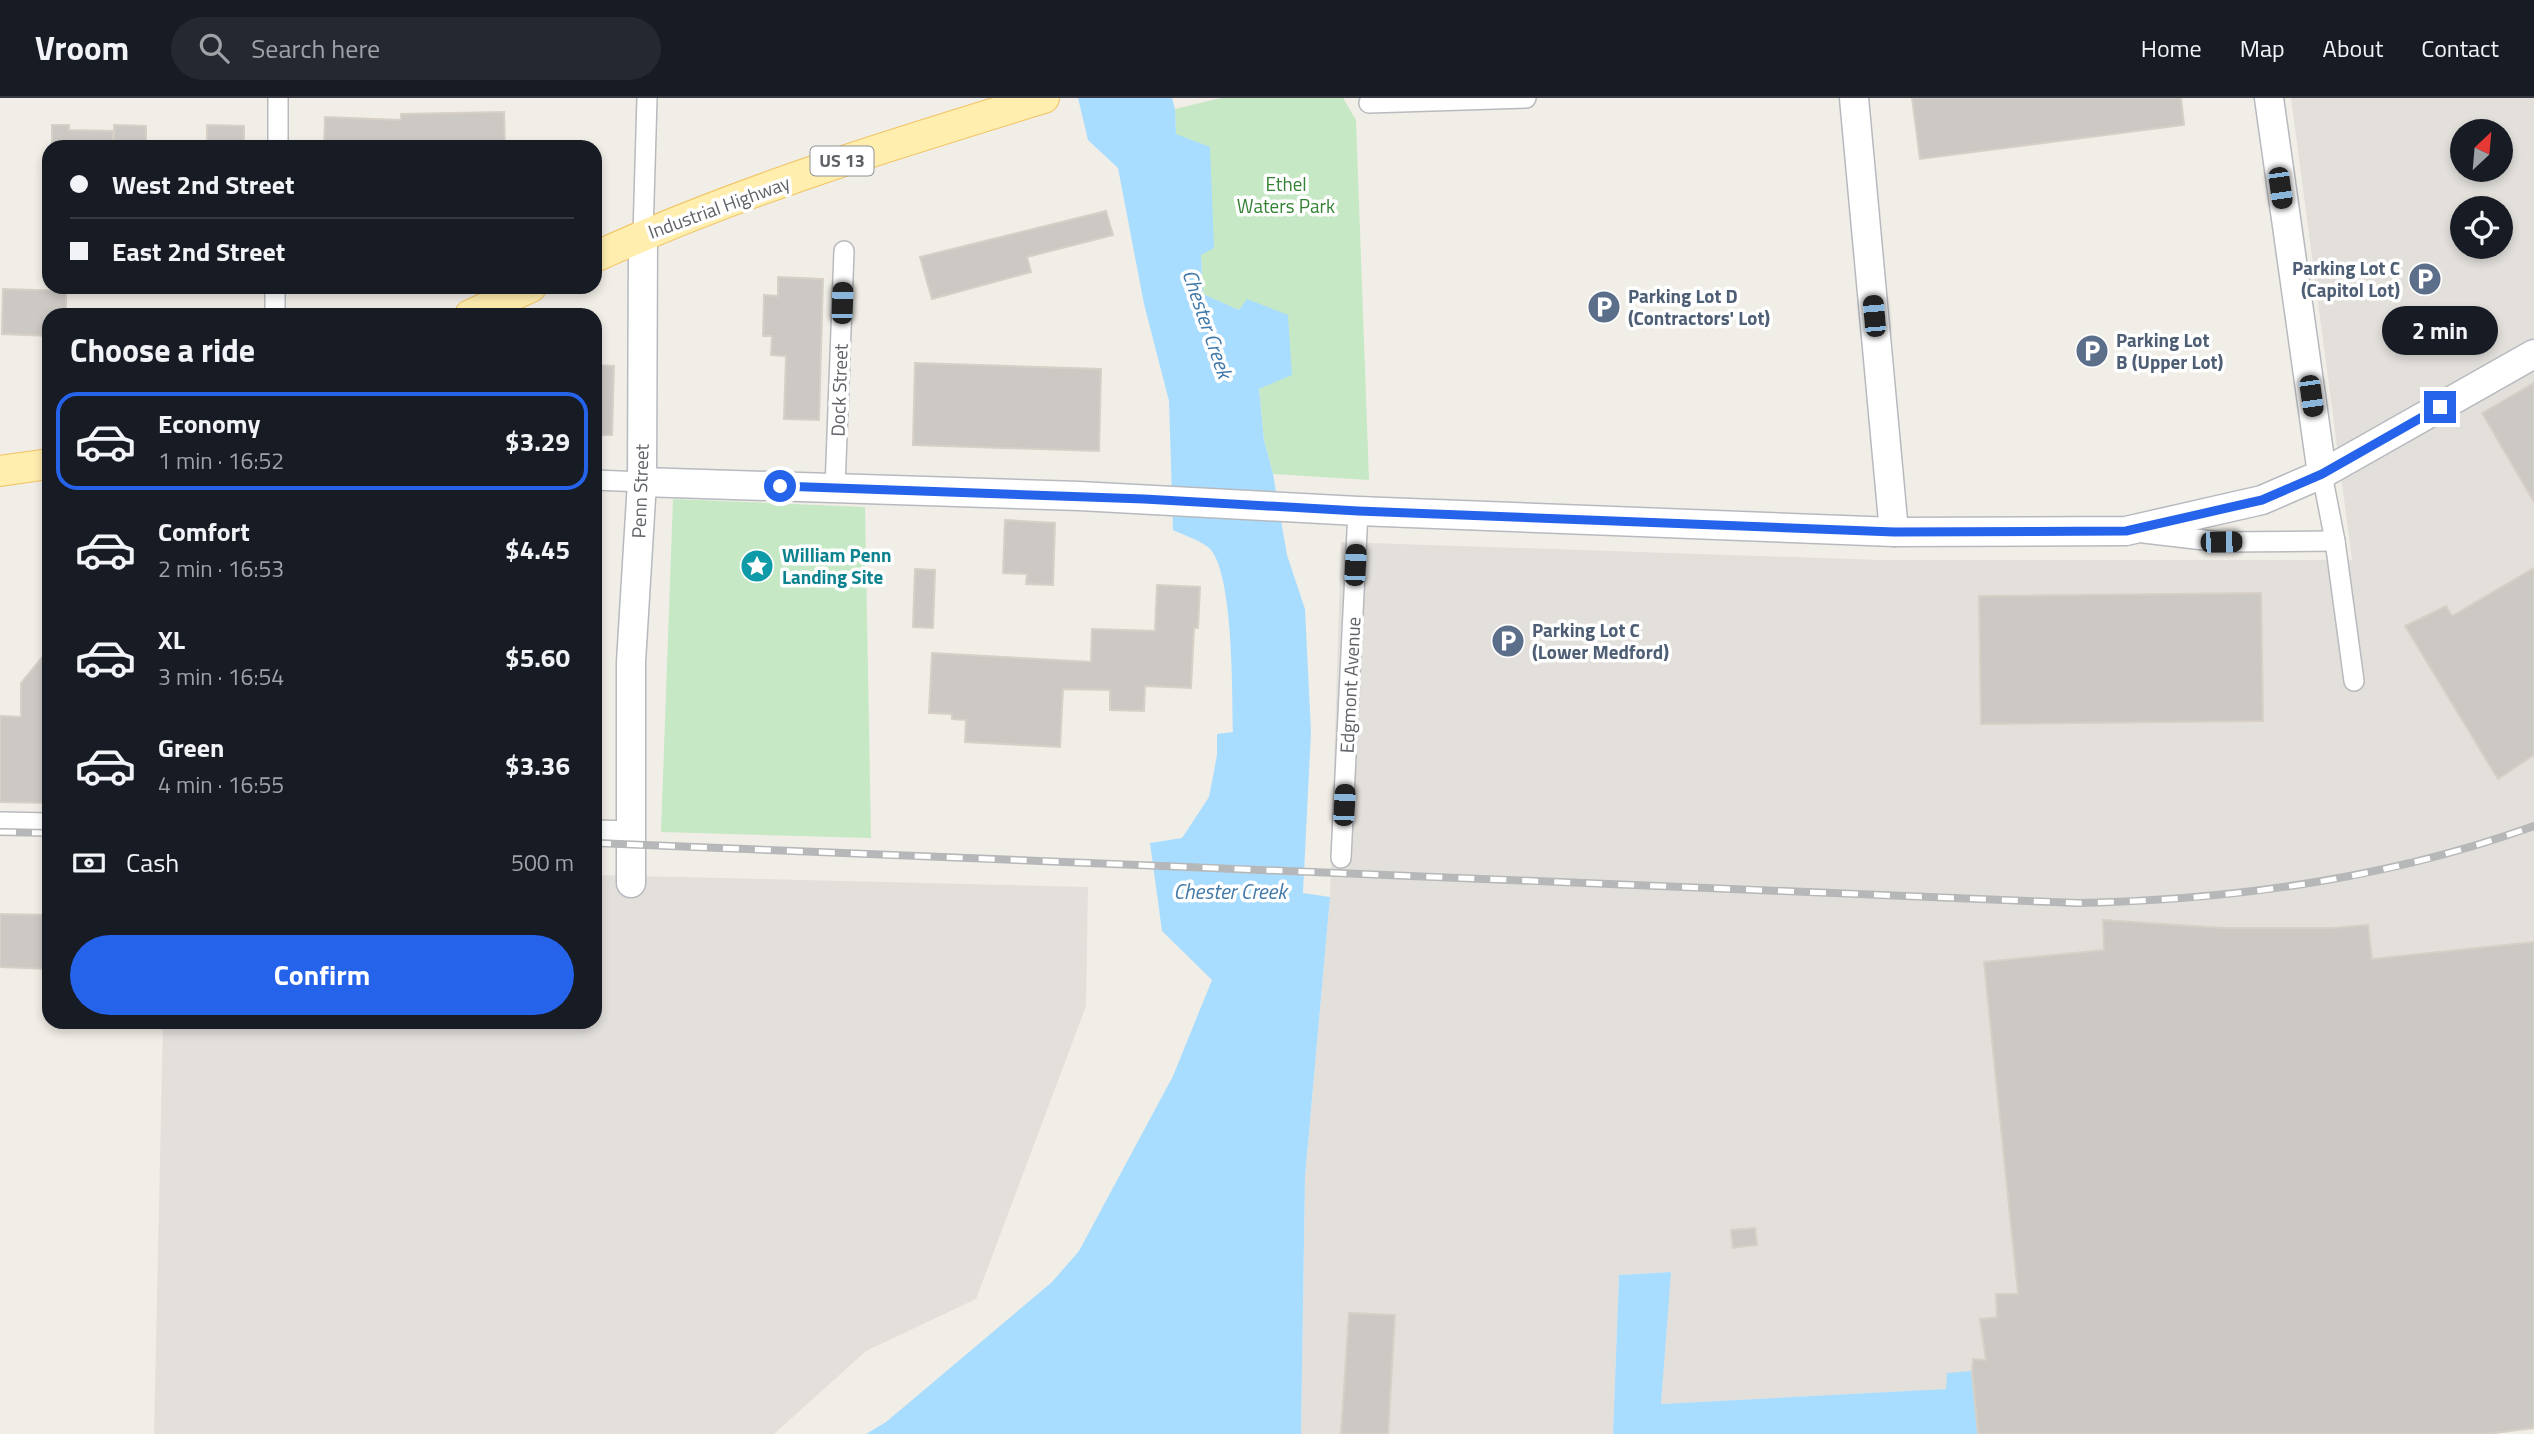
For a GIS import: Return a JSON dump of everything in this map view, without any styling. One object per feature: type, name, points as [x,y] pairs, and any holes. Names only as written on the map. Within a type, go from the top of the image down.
[{"type":"main road","name":"Industrial Highway","points":[[602,254],[642,235],[864,153],[1044,98]]},
{"type":"main road","points":[[485,308],[516,294]]},
{"type":"main road","points":[[0,471],[42,465]]},
{"type":"street","points":[[278,98],[278,140]]},
{"type":"street","name":"Penn Street","points":[[631,883],[631,662],[642,482],[642,235],[648,98]]},
{"type":"street","points":[[1369,103],[1526,98]]},
{"type":"street","points":[[1854,98],[1894,532]]},
{"type":"street","points":[[2269,98],[2354,681]]},
{"type":"street","name":"Dock Street","points":[[835,488],[844,251]]},
{"type":"street","points":[[2126,531],[2262,500],[2322,474],[2534,354]]},
{"type":"street","points":[[602,480],[1166,500],[1358,511],[1894,532],[2126,531],[2221,542],[2335,541]]},
{"type":"street","name":"Edgmont Avenue","points":[[1341,858],[1358,511]]},
{"type":"street","points":[[0,822],[42,823]]},
{"type":"street","points":[[602,830],[632,831]]},
{"type":"shaded area","points":[[2291,98],[2534,98],[2534,1428],[2497,1434],[1978,1434],[1972,1372],[1947,1389],[1661,1404],[1670,1272],[1619,1275],[1613,1434],[1301,1434],[1305,1177],[1330,897],[1341,542],[1880,560],[2352,560]]},
{"type":"shaded area","points":[[602,875],[1088,887],[1086,1006],[976,1299],[866,1351],[774,1434],[154,1434],[163,1029],[602,1029]]},
{"type":"green space","name":"Ethel Waters Park","points":[[1221,98],[1343,98],[1356,120],[1369,480],[1273,474],[1264,440],[1259,389],[1239,310],[1203,294],[1201,255],[1176,134],[1175,109]]},
{"type":"green space","points":[[673,499],[865,507],[871,838],[661,832]]},
{"type":"water","name":"Chester Creek","points":[[1078,98],[1172,98],[1176,134],[1210,147],[1214,248],[1201,255],[1203,294],[1239,310],[1247,299],[1288,315],[1292,375],[1259,389],[1264,440],[1273,474],[1287,555],[1305,609],[1311,732],[1303,893],[1330,897],[1305,1177],[1301,1434],[866,1434],[886,1422],[1052,1282],[1079,1251],[1173,1076],[1212,980],[1162,931],[1150,843],[1182,838],[1209,797],[1217,755],[1217,734],[1233,732],[1232,663],[1227,605],[1223,580],[1216,559],[1208,547],[1173,530],[1169,401],[1144,304],[1118,168],[1088,140]]},
{"type":"water","points":[[1671,1272],[1661,1404],[1946,1389],[1947,1373],[1972,1371],[1978,1434],[1613,1434],[1619,1275]]},
{"type":"building","points":[[1912,98],[2181,98],[2184,125],[1920,159]]},
{"type":"building","points":[[504,112],[505,140],[324,140],[325,117],[401,120],[401,114]]},
{"type":"building","points":[[52,125],[69,125],[69,130],[113,131],[113,140],[52,140]]},
{"type":"building","points":[[114,125],[146,126],[146,140],[114,140]]},
{"type":"building","points":[[207,125],[244,126],[244,140],[207,140]]},
{"type":"building","points":[[1106,211],[1113,235],[1027,257],[1031,272],[932,299],[920,257]]},
{"type":"building","points":[[778,277],[823,279],[819,420],[784,419],[786,356],[771,355],[772,336],[763,336],[764,295],[778,296]]},
{"type":"building","points":[[3,289],[66,294],[66,308],[42,308],[42,336],[2,334]]},
{"type":"building","points":[[915,363],[1101,369],[1099,451],[913,445]]},
{"type":"building","points":[[602,365],[614,366],[612,435],[602,435]]},
{"type":"building","points":[[2534,383],[2534,502],[2482,413]]},
{"type":"building","points":[[1005,520],[1055,523],[1053,585],[1026,584],[1027,574],[1003,573]]},
{"type":"building","points":[[2534,568],[2534,755],[2498,779],[2405,626],[2446,606],[2452,616]]},
{"type":"building","points":[[915,569],[935,570],[933,628],[913,627]]},
{"type":"building","points":[[1157,585],[1200,587],[1198,628],[1194,628],[1191,688],[1145,686],[1144,711],[1110,710],[1110,690],[1063,689],[1060,747],[965,742],[966,720],[952,719],[952,714],[929,713],[932,653],[1091,662],[1092,629],[1155,631]]},
{"type":"building","points":[[2261,593],[2263,721],[1981,724],[1979,596]]},
{"type":"building","points":[[42,658],[42,803],[0,802],[0,716],[21,717],[21,683]]},
{"type":"building","points":[[0,914],[42,915],[42,969],[0,967]]},
{"type":"building","points":[[2103,920],[2223,928],[2332,928],[2368,925],[2372,959],[2534,942],[2534,1428],[2486,1434],[1978,1434],[1972,1371],[1973,1359],[1986,1360],[1980,1319],[1997,1317],[1996,1294],[2018,1294],[1984,962],[2104,950]]},
{"type":"building","points":[[1755,1228],[1757,1245],[1733,1248],[1731,1230]]},
{"type":"building","points":[[1349,1313],[1395,1315],[1388,1434],[1341,1434]]},
{"type":"railway","points":[[602,843],[2078,903],[2194,897],[2309,883],[2423,860],[2534,826]]},
{"type":"railway","points":[[0,832],[42,833]]},
{"type":"place","name":"Parking Lot C (Capitol Lot)","points":[[2425,279]]},
{"type":"place","name":"Parking Lot D (Contractors' Lot)","points":[[1604,307]]},
{"type":"place","name":"Parking Lot B (Upper Lot)","points":[[2092,351]]},
{"type":"place","name":"William Penn Landing Site","points":[[757,566]]},
{"type":"place","name":"Parking Lot C (Lower Medford)","points":[[1508,641]]},
{"type":"route","points":[[780,486],[1894,532],[2126,531],[2262,500],[2322,474],[2440,407]]}]
